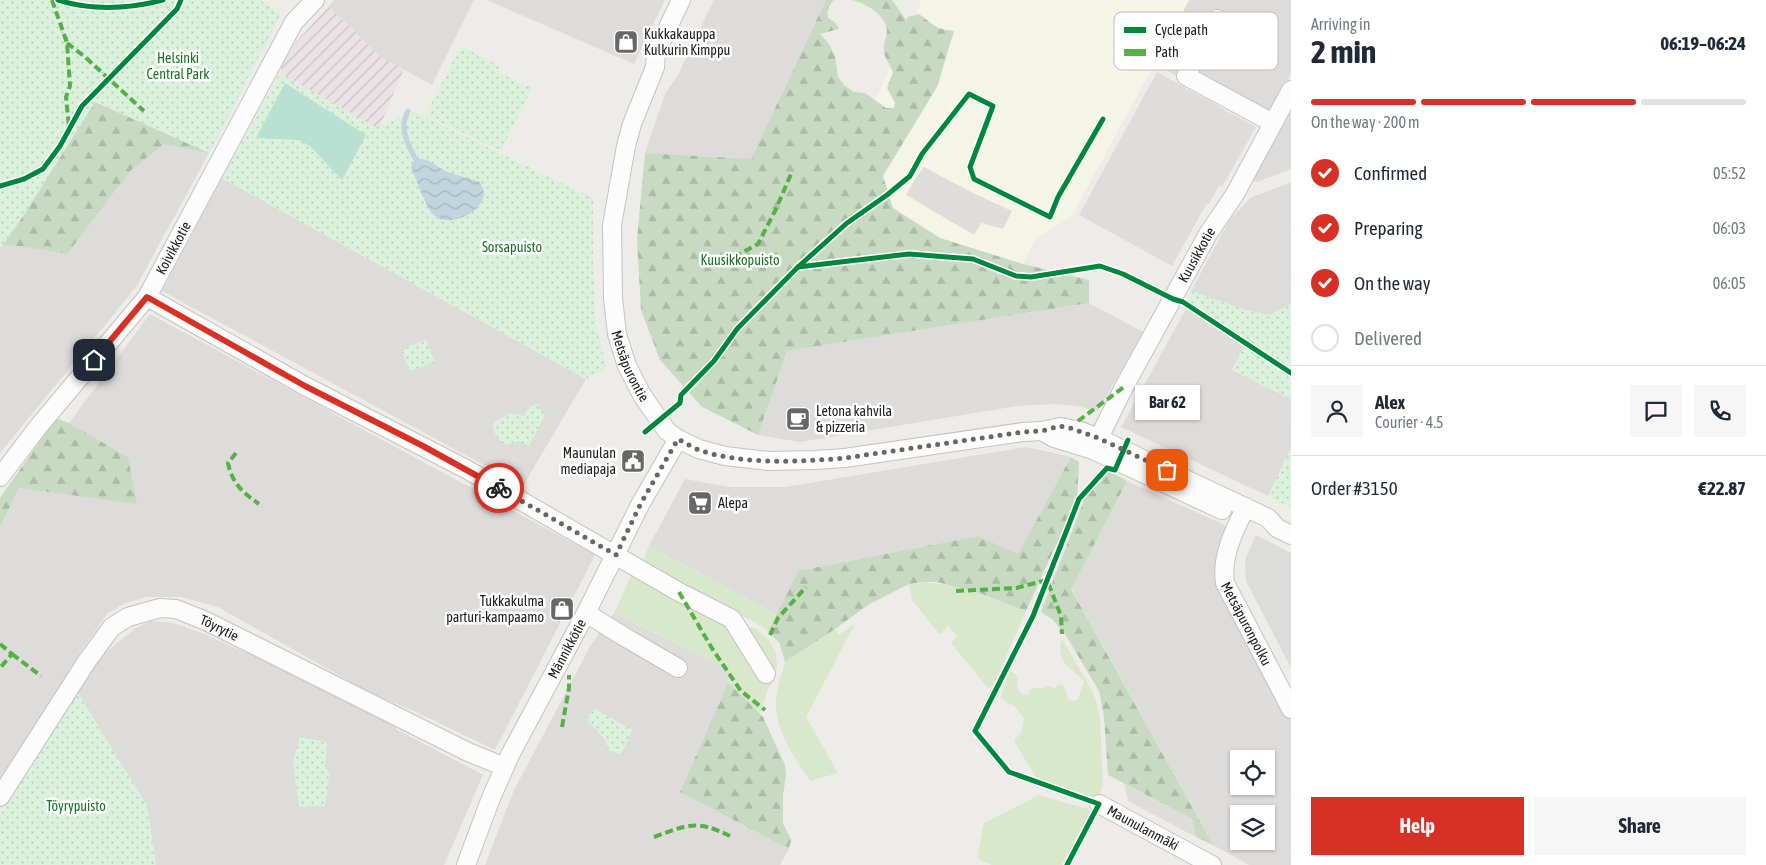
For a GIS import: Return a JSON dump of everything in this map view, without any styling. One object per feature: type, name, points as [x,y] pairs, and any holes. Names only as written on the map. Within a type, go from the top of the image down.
[{"type":"street","name":"Koivikkotie","points":[[0,477],[38,427],[147,297],[294,22],[315,0]]},
{"type":"street","name":"Metsäpurontie","points":[[681,0],[656,53],[655,67],[632,124],[605,225],[617,334],[627,366],[642,395],[667,431],[699,450],[725,456],[768,461],[845,458],[1023,432],[1042,431],[1054,438],[1095,444],[1243,513],[1264,528],[1284,532]]},
{"type":"street","name":"Metsäpurontie","points":[[655,67],[666,57],[694,0]]},
{"type":"street","points":[[1189,70],[1186,76],[1273,123]]},
{"type":"street","name":"Kuusikkotie","points":[[1095,444],[1208,234],[1235,194],[1291,90]]},
{"type":"street","points":[[147,297],[305,386],[457,464],[679,592],[732,619],[766,674]]},
{"type":"street","name":"Männikkötie","points":[[466,865],[505,767],[616,555],[641,503],[678,439]]},
{"type":"street","name":"Metsäpuronpolku","points":[[1243,513],[1225,560],[1225,583],[1291,709]]},
{"type":"street","name":"Töyrytie","points":[[0,797],[72,684],[112,627],[128,617],[160,608],[176,609],[206,621],[468,752],[505,767]]},
{"type":"street","points":[[586,613],[678,668]]},
{"type":"street","name":"Maunulanmäki","points":[[1099,804],[1212,865]]},
{"type":"shaded area","points":[[334,0],[474,0],[432,85],[379,56],[329,6]]},
{"type":"shaded area","points":[[487,0],[665,0],[634,64]]},
{"type":"shaded area","points":[[714,0],[826,0],[751,159],[645,153],[665,94],[678,75]]},
{"type":"shaded area","points":[[922,0],[1189,0],[1182,12],[1114,12],[1114,70],[1151,70],[1071,217],[1035,239],[1023,264],[940,238],[853,183],[850,153]]},
{"type":"shaded area","points":[[1189,0],[1291,0],[1291,74],[1264,124],[1166,70],[1278,70],[1278,12],[1183,12]]},
{"type":"shaded area","points":[[329,6],[379,56],[404,69],[380,126],[375,127],[280,73],[286,53]]},
{"type":"shaded area","points":[[1157,72],[1256,127],[1222,187],[1219,185],[1209,204],[1207,203],[1172,266],[1079,215]]},
{"type":"shaded area","points":[[685,86],[697,90],[684,124],[672,120]]},
{"type":"shaded area","points":[[95,102],[209,153],[136,287],[0,453],[0,249],[24,215]]},
{"type":"shaded area","points":[[1291,111],[1291,169],[1257,182],[1253,180]]},
{"type":"shaded area","points":[[924,167],[1012,211],[1003,229],[981,223],[974,235],[906,195]]},
{"type":"shaded area","points":[[222,178],[586,379],[523,486],[162,291]]},
{"type":"shaded area","points":[[1291,182],[1291,304],[1270,315],[1248,311],[1191,291],[1229,221],[1250,198]]},
{"type":"shaded area","points":[[243,300],[282,321],[266,333],[225,311]]},
{"type":"shaded area","points":[[1089,303],[1143,332],[1098,411],[1077,406],[1055,404],[1017,406],[800,442],[758,435],[787,351]]},
{"type":"shaded area","points":[[1186,309],[1245,344],[1232,370],[1291,399],[1291,447],[1268,496],[1121,427]]},
{"type":"shaded area","points":[[1186,309],[1245,344],[1236,360],[1210,347],[1173,333]]},
{"type":"shaded area","points":[[150,314],[595,555],[495,750],[367,691],[218,607],[181,597],[146,597],[125,603],[108,613],[81,651],[0,785],[0,527],[19,488],[128,457],[69,423]]},
{"type":"shaded area","points":[[352,358],[390,380],[382,396],[377,399],[340,379]]},
{"type":"shaded area","points":[[1233,371],[1291,401],[1290,428],[1222,393]]},
{"type":"shaded area","points":[[461,425],[520,459],[513,473],[442,434]]},
{"type":"shaded area","points":[[1027,447],[1071,457],[1018,555],[978,536],[798,571],[776,614],[649,546],[685,479],[730,487],[785,487]]},
{"type":"shaded area","points":[[1127,481],[1227,526],[1218,548],[1214,577],[1291,720],[1291,865],[1249,865],[1213,845],[1071,588]]},
{"type":"shaded area","points":[[1256,535],[1291,553],[1291,668],[1246,581],[1245,560]]},
{"type":"shaded area","points":[[614,613],[732,672],[680,792],[789,849],[780,865],[485,865],[514,790],[591,645]]},
{"type":"shaded area","points":[[151,621],[173,623],[202,633],[280,668],[397,726],[396,729],[483,775],[444,865],[156,865],[147,806],[76,690],[91,664],[136,628]]},
{"type":"shaded area","points":[[625,622],[678,648],[670,663],[656,656],[646,675],[607,657]]},
{"type":"shaded area","points":[[151,623],[172,624],[202,635],[196,651],[157,638],[142,644],[136,629]]},
{"type":"shaded area","points":[[1246,649],[1290,730],[1253,750],[1246,750],[1204,671]]},
{"type":"shaded area","points":[[562,727],[601,749],[583,782],[544,761]]},
{"type":"shaded area","points":[[1124,784],[1192,819],[1196,837],[1128,801]]},
{"type":"shaded area","points":[[314,818],[317,865],[275,865],[270,821]]},
{"type":"green space","name":"Helsinki Central Park","points":[[0,0],[260,0],[280,15],[209,153],[164,144],[130,171],[67,254],[20,246],[0,245]]},
{"type":"green space","name":"Helsinki Central Park","points":[[0,0],[260,0],[280,15],[209,153],[95,102],[24,215],[0,249]]},
{"type":"green space","name":"Kuusikkopuisto","points":[[826,0],[834,0],[828,8],[828,18],[836,23],[839,29],[820,34],[829,44],[835,56],[838,77],[845,86],[854,92],[865,93],[886,108],[894,108],[895,103],[887,88],[893,72],[884,53],[886,25],[874,10],[852,0],[892,0],[906,20],[908,17],[919,14],[939,28],[954,31],[937,87],[883,176],[893,208],[940,238],[1023,264],[1089,280],[1089,303],[787,351],[758,435],[702,407],[660,360],[641,310],[637,240],[645,153],[751,159]]},
{"type":"green space","points":[[461,46],[500,66],[498,72],[532,88],[501,151],[425,115]]},
{"type":"green space","name":"Sorsapuisto","points":[[280,73],[375,127],[415,112],[593,198],[593,271],[596,325],[606,367],[601,372],[586,379],[222,178]]},
{"type":"green space","points":[[285,83],[366,135],[342,180],[310,146],[299,140],[256,138]]},
{"type":"green space","points":[[1191,291],[1248,311],[1270,315],[1291,304],[1291,399],[1232,369],[1245,344],[1186,309]]},
{"type":"green space","points":[[426,339],[435,362],[410,371],[402,353],[407,347]]},
{"type":"green space","points":[[536,404],[545,415],[529,446],[518,441],[503,444],[494,432],[492,423],[511,413],[524,416],[529,407]]},
{"type":"green space","points":[[56,418],[69,423],[128,457],[137,504],[19,488],[0,527],[0,498]]},
{"type":"green space","points":[[1291,447],[1291,508],[1268,496]]},
{"type":"green space","points":[[1071,457],[1079,462],[1077,499],[1026,611],[982,594],[937,582],[909,584],[868,605],[785,662],[780,644],[768,631],[798,571],[978,536],[1018,554]]},
{"type":"green space","points":[[1109,471],[1127,481],[1071,589],[1213,845],[1196,837],[1192,819],[1108,775],[1104,717],[1099,691],[1065,634],[1052,619],[1041,612],[1084,500]]},
{"type":"green space","points":[[649,546],[776,614],[768,631],[753,621],[641,564]]},
{"type":"green space","points":[[633,572],[745,627],[755,628],[768,639],[776,653],[777,665],[775,678],[768,689],[760,714],[728,682],[732,672],[614,613]]},
{"type":"green space","points":[[920,582],[960,588],[1026,611],[993,686],[987,687],[951,643],[957,636],[948,626],[941,633],[938,633],[912,600],[909,584]]},
{"type":"green space","points":[[855,624],[806,717],[838,773],[810,781],[787,744],[779,724],[776,703],[782,672],[785,662],[835,629],[839,635]]},
{"type":"green space","points":[[1062,639],[1094,694],[1100,716],[1103,785],[1098,799],[1037,779],[1014,741],[1022,731],[1024,718],[1014,706],[1000,698],[1010,671],[1016,676],[1018,680],[1017,688],[1022,694],[1027,695],[1032,688],[1049,686],[1055,688],[1060,684],[1064,686],[1069,700],[1078,699],[1084,681],[1062,659],[1060,647]]},
{"type":"green space","points":[[728,682],[763,717],[785,765],[783,823],[791,840],[789,849],[680,792]]},
{"type":"green space","name":"Töyrypuisto","points":[[76,690],[147,806],[156,865],[0,865],[0,815]]},
{"type":"green space","points":[[595,709],[633,730],[621,754],[609,751],[605,740],[588,721],[589,714]]},
{"type":"green space","points":[[300,737],[327,742],[325,767],[330,774],[325,806],[299,807],[293,761]]},
{"type":"green space","points":[[1039,795],[1091,810],[1062,865],[992,865],[977,858],[984,823]]},
{"type":"water","points":[[415,158],[427,160],[447,172],[480,182],[484,193],[483,200],[472,212],[457,219],[441,219],[435,216],[425,200],[411,167]]},
{"type":"waterway","points":[[408,111],[405,117],[404,129],[415,158]]},
{"type":"marked path","points":[[52,0],[67,43],[70,86],[66,97],[69,127]]},
{"type":"marked path","points":[[67,43],[144,111]]},
{"type":"marked path","points":[[734,257],[758,244],[791,174]]},
{"type":"marked path","points":[[1078,421],[1124,387]]},
{"type":"marked path","points":[[236,453],[228,463],[232,476],[243,491],[259,504]]},
{"type":"marked path","points":[[956,591],[1016,588],[1047,580],[1061,616],[1062,634]]},
{"type":"marked path","points":[[770,635],[778,618],[806,587]]},
{"type":"marked path","points":[[679,592],[713,650],[741,691],[765,710]]},
{"type":"marked path","points":[[0,644],[12,654],[0,668]]},
{"type":"marked path","points":[[12,654],[41,676]]},
{"type":"marked path","points":[[562,727],[569,688],[569,675]]},
{"type":"marked path","points":[[654,837],[675,829],[692,826],[708,827],[730,836]]},
{"type":"cycle path","points":[[58,0],[71,4],[110,8],[163,0]]},
{"type":"cycle path","points":[[0,186],[24,179],[43,169],[60,146],[82,106],[177,9],[181,0]]},
{"type":"cycle path","points":[[645,432],[680,403],[681,395],[714,361],[737,329],[798,267],[847,223],[910,176],[922,154],[969,94],[993,106],[970,167],[974,179],[1050,217],[1058,197],[1103,119]]},
{"type":"cycle path","points":[[798,267],[909,254],[973,259],[1016,276],[1031,277],[1100,266],[1123,274],[1173,299],[1183,302],[1291,373]]},
{"type":"cycle path","points":[[1067,865],[1099,804],[1009,772],[975,731],[1033,616],[1079,499],[1107,468],[1115,470],[1128,440]]},
{"type":"way so far","points":[[499,488],[616,555],[641,503],[678,439],[699,450],[725,456],[768,461],[816,460],[845,458],[1023,432],[1042,431],[1060,426],[1081,431],[1167,470]]},
{"type":"place","name":"Kukkakauppa Kulkurin Kimppu","points":[[626,42]]},
{"type":"place","name":"Letona kahvila & pizzeria","points":[[798,419]]},
{"type":"place","name":"Maunulan mediapaja","points":[[633,461]]},
{"type":"place","name":"Bar 62","points":[[1167,470]]},
{"type":"place","name":"Alepa","points":[[700,503]]},
{"type":"place","name":"Tukkakulma parturi-kampaamo","points":[[562,609]]},
{"type":"route","points":[[94,360],[147,297],[305,386],[423,446],[499,488]]}]
